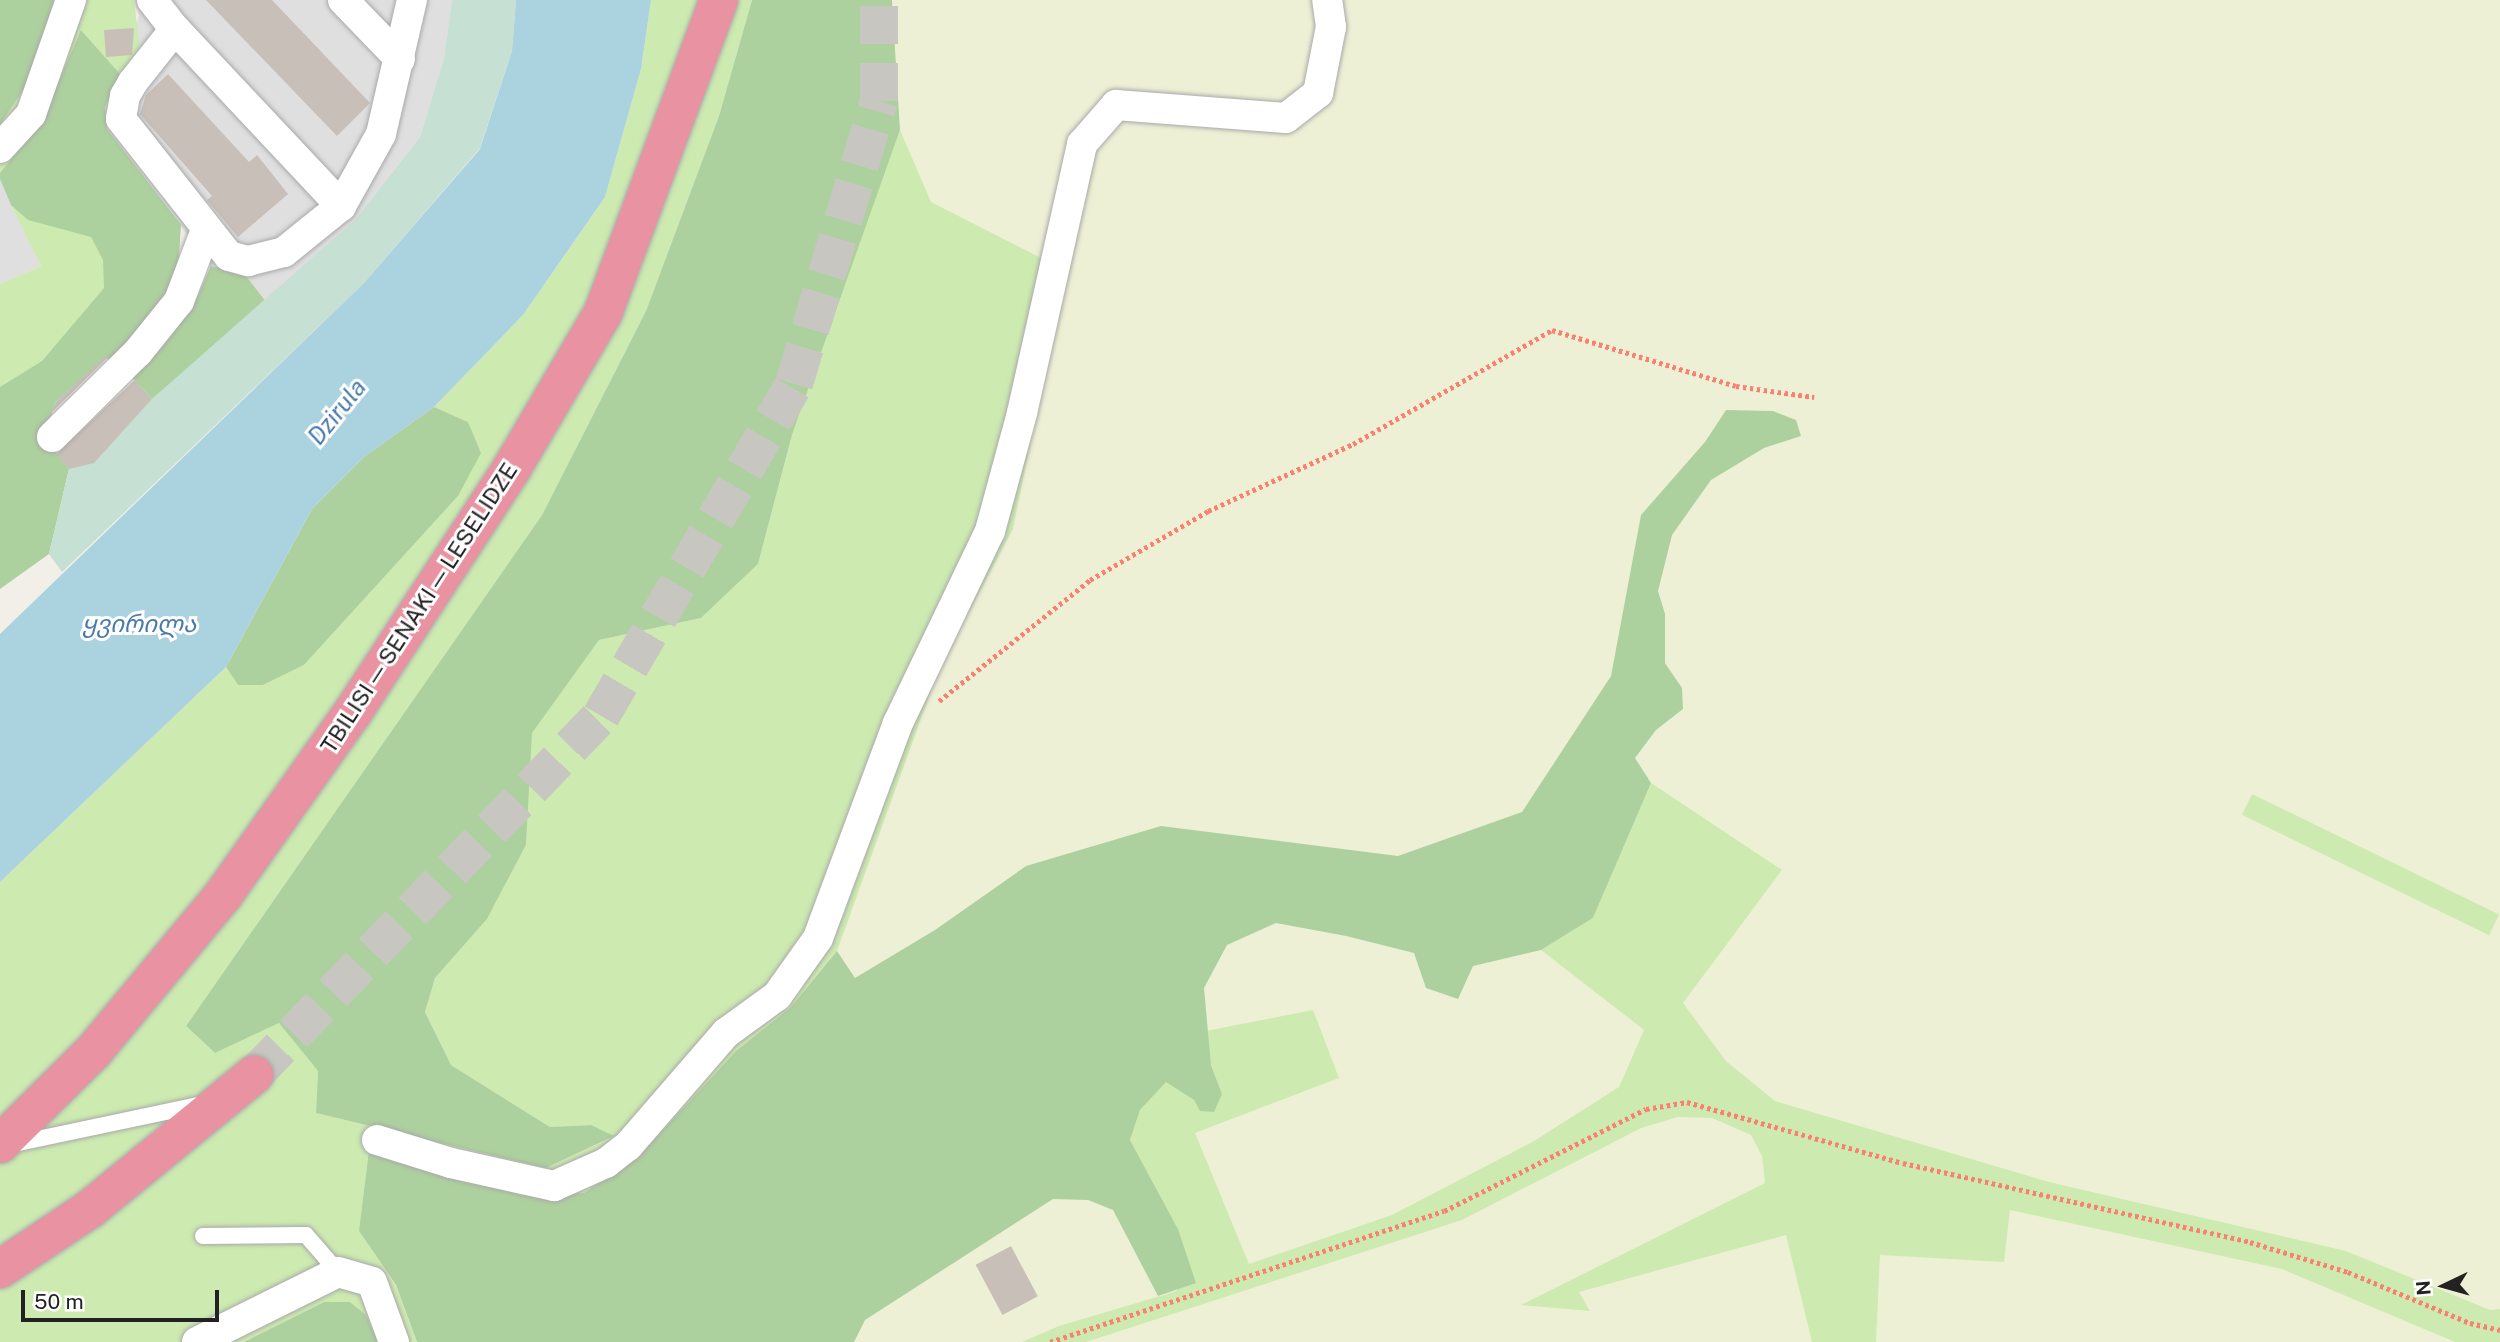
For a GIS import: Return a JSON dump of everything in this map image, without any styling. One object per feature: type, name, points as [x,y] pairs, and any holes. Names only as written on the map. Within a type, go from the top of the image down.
[{"type":"highway","name":"TBILISI — SENAKI — LESELIDZE","points":[[0,1146],[93,1052],[224,894],[353,712],[512,468],[603,313],[719,0]]},
{"type":"highway","points":[[0,1269],[89,1209],[254,1075]]},
{"type":"street","points":[[0,148],[31,114],[71,0]]},
{"type":"street","points":[[152,0],[175,29],[341,206]]},
{"type":"street","points":[[343,0],[400,59]]},
{"type":"street","points":[[175,29],[133,82],[125,96],[121,119],[229,256],[248,261],[284,252],[341,206],[382,134],[412,0]]},
{"type":"street","points":[[377,1140],[554,1185],[606,1163],[628,1146],[726,1033],[777,996],[799,969],[818,938],[898,723],[989,531],[1023,413],[1082,144],[1116,105],[1286,118],[1318,93],[1331,27],[1327,0]]},
{"type":"street","points":[[52,437],[138,352],[179,301],[206,230]]},
{"type":"street","points":[[197,1342],[338,1272],[372,1282],[394,1342]]},
{"type":"lane","points":[[0,1146],[226,1099]]},
{"type":"lane","points":[[203,1236],[306,1236],[338,1272]]},
{"type":"path","points":[[898,723],[947,696],[1090,580],[1208,511],[1353,444],[1552,330],[1736,386],[1814,397]]},
{"type":"path","points":[[1050,1342],[1444,1211],[1646,1109],[1687,1102],[1903,1163],[2249,1242],[2348,1272],[2470,1323],[2500,1330]]},
{"type":"shaded area","points":[[134,0],[452,0],[444,58],[420,137],[355,220],[267,303],[246,276],[211,266],[107,129],[105,107],[121,75],[139,15]]},
{"type":"shaded area","points":[[0,179],[41,266],[0,284]]},
{"type":"green space","points":[[0,0],[54,0],[28,83],[0,124]]},
{"type":"green space","points":[[46,0],[134,0],[140,49],[121,75],[82,31],[54,157],[0,174],[0,73]]},
{"type":"green space","points":[[452,0],[516,0],[512,51],[480,148],[364,283],[62,572],[49,554],[69,469],[94,462],[152,399],[355,220],[420,137],[444,58]]},
{"type":"green space","points":[[651,0],[752,0],[719,116],[646,311],[542,515],[186,1026],[215,1053],[279,1023],[318,1071],[316,1113],[546,1168],[613,1137],[591,1125],[550,1127],[451,1065],[425,1012],[435,978],[487,919],[526,845],[531,733],[599,640],[701,618],[758,564],[792,435],[900,130],[931,202],[1065,270],[1013,529],[939,669],[837,951],[791,1007],[736,1051],[640,1155],[584,1193],[521,1195],[438,1173],[359,1231],[396,1286],[417,1342],[378,1342],[366,1315],[350,1302],[324,1302],[244,1342],[0,1342],[0,882],[226,667],[238,685],[263,685],[304,665],[458,496],[468,422],[434,407],[523,315],[605,197],[641,69]]},
{"type":"green space","points":[[752,0],[892,0],[900,130],[792,435],[758,564],[701,618],[599,640],[532,733],[526,845],[487,919],[435,978],[425,1012],[451,1065],[550,1127],[591,1125],[614,1136],[546,1168],[316,1113],[318,1071],[279,1023],[215,1053],[186,1026],[542,515],[646,311],[719,116]]},
{"type":"green space","points":[[859,0],[2500,0],[2500,1342],[0,1342],[530,724]]},
{"type":"green space","points":[[81,30],[121,75],[105,107],[107,129],[181,225],[179,256],[170,289],[113,363],[105,357],[55,403],[49,423],[53,448],[69,469],[49,554],[0,589],[0,387],[42,361],[104,288],[103,260],[91,237],[28,220],[11,205],[0,179],[0,173],[41,123]]},
{"type":"green space","points":[[11,205],[47,210],[133,242],[129,306],[0,410],[0,284],[41,266]]},
{"type":"green space","points":[[211,266],[246,276],[267,303],[152,399],[132,377],[192,309]]},
{"type":"green space","points":[[434,407],[468,422],[481,453],[458,496],[304,665],[263,685],[238,685],[226,667],[312,509],[365,456]]},
{"type":"green space","points":[[1726,410],[1773,411],[1796,420],[1801,436],[1764,448],[1711,480],[1672,535],[1658,591],[1665,614],[1665,663],[1682,688],[1683,709],[1656,730],[1635,758],[1651,783],[1593,918],[1541,950],[1473,966],[1458,999],[1426,988],[1414,953],[1346,936],[1276,923],[1227,945],[1204,988],[1211,1065],[1222,1094],[1214,1112],[1200,1111],[1194,1100],[1166,1082],[1140,1110],[1130,1140],[1178,1229],[1196,1283],[1158,1296],[1113,1210],[1088,1200],[1053,1199],[865,1320],[854,1342],[417,1342],[396,1285],[359,1231],[369,1151],[521,1195],[584,1193],[640,1155],[736,1051],[791,1007],[837,951],[855,978],[935,930],[1026,866],[1161,826],[1398,856],[1522,812],[1611,676],[1641,515],[1705,442]]},
{"type":"green space","points":[[1651,783],[1782,870],[1683,1003],[1726,1061],[1775,1101],[2049,1182],[2346,1251],[2490,1310],[2500,1309],[2500,1342],[2455,1342],[2282,1269],[2010,1210],[2004,1262],[1880,1255],[1876,1342],[1812,1342],[1786,1235],[1579,1292],[1590,1311],[1521,1305],[1765,1183],[1762,1156],[1751,1135],[1712,1118],[1678,1117],[1641,1128],[1462,1220],[1086,1342],[1022,1342],[1059,1326],[1177,1291],[1178,1229],[1130,1140],[1140,1110],[1166,1081],[1194,1100],[1222,1094],[1211,1065],[1206,1031],[1313,1010],[1339,1078],[1195,1133],[1249,1264],[1392,1215],[1534,1141],[1619,1087],[1644,1030],[1541,950],[1593,918]]},
{"type":"green space","points":[[2252,794],[2499,915],[2489,935],[2242,815]]},
{"type":"green space","points":[[324,1302],[350,1302],[366,1315],[378,1342],[244,1342]]},
{"type":"water","name":"ყვირილა","points":[[516,0],[651,0],[641,69],[605,197],[523,315],[434,407],[365,456],[312,509],[226,667],[0,882],[0,634],[364,283],[480,149],[512,51]]},
{"type":"building","points":[[206,0],[272,0],[370,103],[337,136]]},
{"type":"building","points":[[134,28],[132,55],[106,57],[104,30]]},
{"type":"building","points":[[168,74],[249,162],[257,155],[288,194],[238,237],[207,200],[212,196],[140,114],[146,95]]},
{"type":"building","points":[[105,356],[107,358],[52,412],[55,403]]},
{"type":"building","points":[[135,380],[152,399],[94,463],[69,469],[56,454]]},
{"type":"building","points":[[1011,1246],[1038,1296],[1002,1315],[976,1265]]},
{"type":"tunnel","points":[[254,1075],[601,716],[794,384],[879,101],[879,0]]},
{"type":"water label","name":"Dzirula","points":[[337,412]]}]
